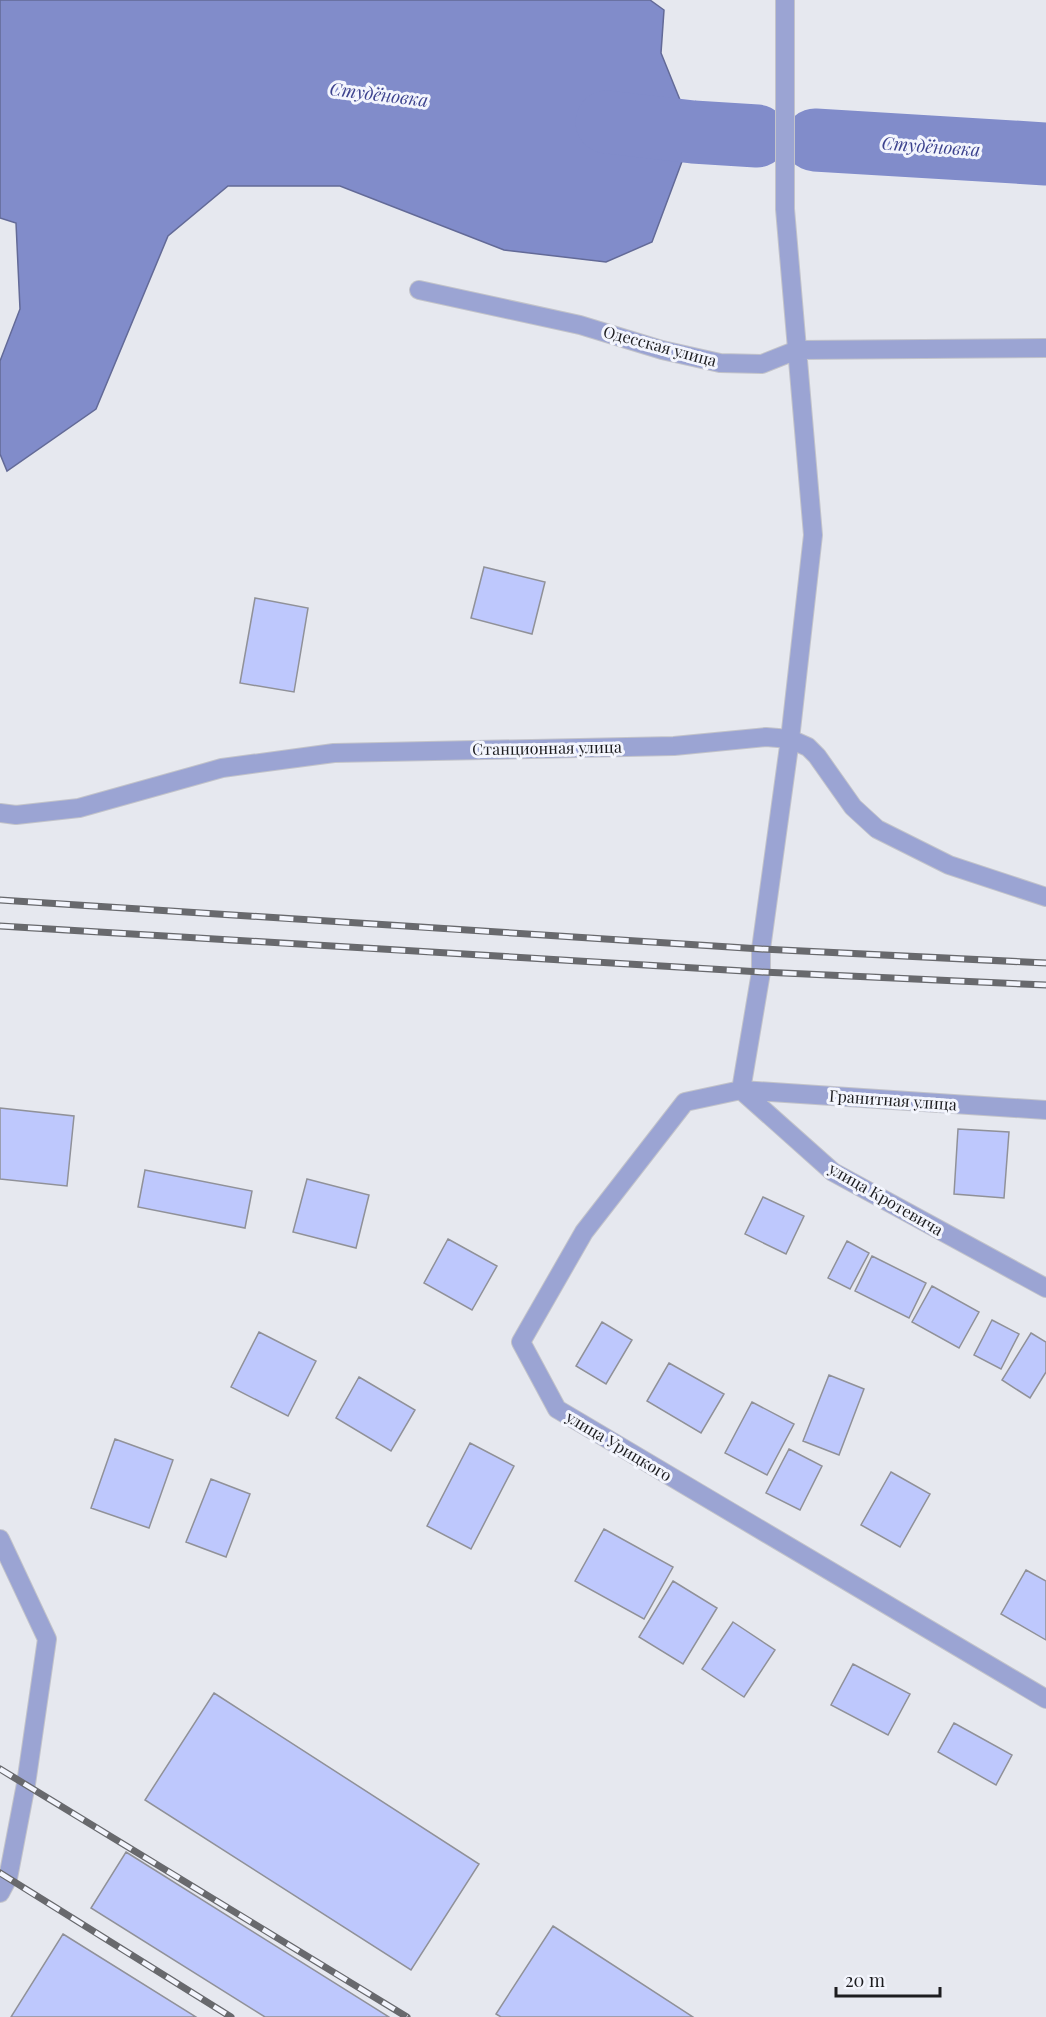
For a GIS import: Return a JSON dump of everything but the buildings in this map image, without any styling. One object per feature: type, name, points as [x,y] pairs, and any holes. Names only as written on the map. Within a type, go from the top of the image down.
[{"type":"street","points":[[741,1090],[760,972],[813,535],[785,209],[785,0]]},
{"type":"street","name":"Одесская улица","points":[[419,290],[580,325],[662,350],[720,363],[762,364],[797,350],[1046,348]]},
{"type":"street","name":"Станционная улица","points":[[0,813],[16,815],[79,808],[222,768],[334,753],[674,746],[766,737],[790,739],[808,747],[817,756],[853,807],[877,829],[949,866],[1046,897]]},
{"type":"street","name":"Гранитная улица","points":[[741,1090],[1046,1110]]},
{"type":"street","name":"улица Кротевича","points":[[741,1090],[833,1172],[1046,1288]]},
{"type":"street","name":"улица Урицкого","points":[[741,1090],[685,1102],[584,1232],[520,1342],[557,1409],[1046,1699]]},
{"type":"street","points":[[0,1539],[47,1639],[26,1784],[8,1878],[0,1893]]},
{"type":"water","points":[[0,0],[650,0],[664,10],[661,53],[693,132],[652,242],[606,262],[504,250],[340,186],[228,186],[168,236],[96,409],[7,471],[0,454],[0,361],[20,309],[16,223],[0,218]]},
{"type":"waterway","name":"Студёновка","points":[[607,122],[693,132],[757,136]]},
{"type":"waterway","name":"Студёновка","points":[[815,140],[1046,154]]},
{"type":"railway","points":[[0,900],[761,949],[1046,963]]},
{"type":"railway","points":[[0,926],[761,972],[1046,985]]},
{"type":"railway","points":[[0,1769],[407,2017]]},
{"type":"railway","points":[[0,1873],[231,2017]]}]
